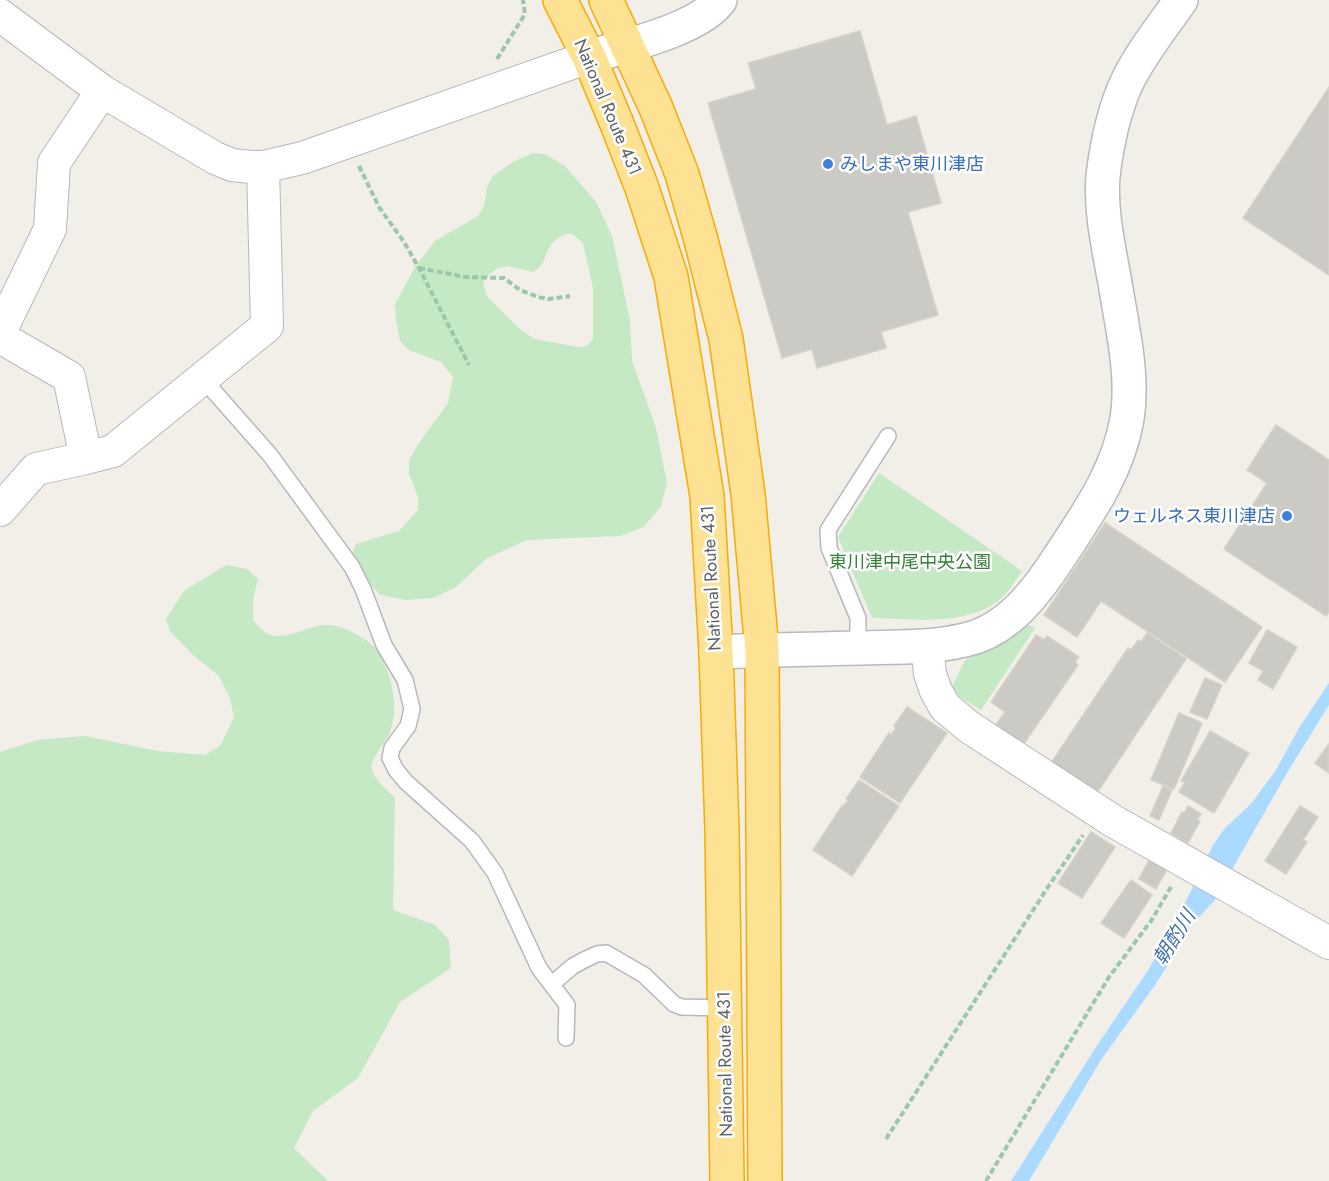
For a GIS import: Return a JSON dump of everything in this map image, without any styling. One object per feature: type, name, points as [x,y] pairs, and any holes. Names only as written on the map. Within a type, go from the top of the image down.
[{"type":"highway","name":"National Route 431","points":[[560,0],[589,57],[642,188],[671,277],[707,496],[716,652],[722,830],[727,1181]]},
{"type":"highway","points":[[606,0],[656,108],[682,174],[701,240],[726,339],[748,494],[762,650],[765,1181]]},
{"type":"street","points":[[0,15],[102,91],[215,158],[232,165],[263,167],[302,158],[349,143],[694,22],[715,8],[720,0]]},
{"type":"street","points":[[716,652],[927,646],[967,640],[994,629],[1014,614],[1043,581],[1093,506],[1120,448],[1127,418],[1128,392],[1124,339],[1105,224],[1103,180],[1109,136],[1116,109],[1128,80],[1180,0]]},
{"type":"street","points":[[0,332],[50,229],[54,163],[102,91]]},
{"type":"street","points":[[0,510],[36,469],[113,451],[267,326],[263,167]]},
{"type":"street","points":[[0,337],[69,377],[86,458]]},
{"type":"street","points":[[927,646],[930,674],[936,691],[945,707],[969,727],[1099,812],[1181,875],[1238,892],[1329,943]]},
{"type":"lane","points":[[203,379],[270,455],[352,567],[363,589],[384,645],[405,680],[412,709],[408,726],[392,748],[390,758],[396,770],[415,792],[464,833],[484,856],[519,922],[536,961],[567,1005],[566,1038]]},
{"type":"lane","points":[[858,648],[858,618],[829,548],[828,530],[888,436]]},
{"type":"lane","points":[[552,984],[573,966],[597,954],[606,953],[644,975],[674,1004],[682,1007],[724,1008]]},
{"type":"path","points":[[485,95],[483,86],[485,78],[525,14],[523,0]]},
{"type":"path","points":[[349,143],[379,207],[419,268],[469,365]]},
{"type":"path","points":[[419,268],[465,277],[504,278],[520,290],[538,297],[549,299],[570,296]]},
{"type":"path","points":[[886,1139],[1099,812]]},
{"type":"path","points":[[986,1181],[1104,986],[1181,875]]},
{"type":"green space","points":[[533,153],[545,154],[565,166],[596,202],[612,236],[630,320],[632,361],[656,428],[667,483],[661,506],[644,527],[620,536],[527,540],[487,558],[456,587],[433,598],[406,600],[380,595],[366,579],[352,555],[356,544],[399,531],[418,510],[418,497],[409,474],[409,460],[448,403],[453,377],[441,362],[409,350],[400,341],[395,304],[415,267],[435,241],[478,216],[484,206],[487,187],[493,176],[513,162]],"holes":[[[571,233],[583,243],[593,288],[593,339],[587,346],[578,347],[534,339],[521,330],[487,296],[483,282],[500,267],[506,266],[533,272],[543,262],[554,241]]]},
{"type":"green space","name":"東川津中尾中央公園","points":[[879,473],[1022,571],[1003,596],[981,610],[951,618],[919,620],[872,618],[838,537]]},
{"type":"green space","points":[[226,565],[247,569],[258,579],[253,600],[253,620],[261,629],[275,636],[291,634],[316,626],[334,626],[349,630],[364,638],[379,653],[391,682],[394,712],[390,732],[375,755],[372,769],[378,781],[395,798],[393,910],[435,925],[449,940],[451,968],[400,1002],[358,1078],[313,1111],[294,1148],[328,1181],[0,1181],[0,752],[37,740],[85,736],[158,751],[205,755],[221,745],[234,717],[230,698],[219,676],[192,654],[170,631],[166,619],[184,591]]},
{"type":"green space","points":[[1027,624],[1035,628],[981,710],[950,691],[965,660],[1004,643]]},
{"type":"water","name":"朝酌川","points":[[1329,683],[1329,705],[1287,773],[1214,901],[1189,928],[1155,985],[1101,1060],[1029,1181],[1011,1181],[1098,1044],[1149,969],[1213,845],[1225,828],[1251,804],[1276,770],[1299,728]]},
{"type":"building","name":"みしまや東川津店","points":[[860,31],[887,125],[916,116],[941,203],[908,212],[938,315],[881,332],[886,348],[817,368],[812,349],[782,358],[708,103],[756,89],[748,63]]},
{"type":"building","points":[[1329,87],[1329,275],[1243,218]]},
{"type":"building","name":"ウェルネス東川津店","points":[[1276,425],[1329,460],[1329,612],[1326,616],[1224,549],[1267,483],[1247,470]]},
{"type":"building","points":[[1105,523],[1262,627],[1225,682],[1101,601],[1077,637],[1044,615]]},
{"type":"building","points":[[1267,630],[1297,647],[1273,689],[1258,680],[1263,671],[1249,663]]},
{"type":"building","points":[[1147,633],[1186,659],[1095,796],[1049,766],[1128,648],[1131,650]]},
{"type":"building","points":[[1036,635],[1044,640],[1047,636],[1079,657],[1075,662],[1078,665],[1023,745],[995,726],[1005,712],[991,702]]},
{"type":"building","points":[[1205,678],[1222,685],[1207,719],[1190,712]]},
{"type":"building","points":[[907,707],[947,733],[900,803],[860,777],[889,733],[891,735],[896,728],[894,726]]},
{"type":"building","points":[[1179,713],[1202,723],[1174,789],[1151,780]]},
{"type":"building","points":[[1210,731],[1249,753],[1214,813],[1179,792],[1185,782],[1181,781]]},
{"type":"building","points":[[1329,744],[1329,773],[1315,763]]},
{"type":"building","points":[[859,780],[899,806],[852,876],[813,850]]},
{"type":"building","points":[[1163,786],[1172,790],[1159,820],[1150,816]]},
{"type":"building","points":[[1188,806],[1201,814],[1197,820],[1200,821],[1188,843],[1171,833],[1182,812],[1184,813]]},
{"type":"building","points":[[1300,806],[1318,817],[1303,840],[1307,842],[1286,874],[1265,861]]},
{"type":"building","points":[[1091,832],[1115,847],[1082,898],[1058,883]]},
{"type":"building","points":[[1149,860],[1167,869],[1156,889],[1139,879]]},
{"type":"building","points":[[1131,880],[1152,895],[1124,938],[1101,923]]},
{"type":"place","name":"みしまや東川津店","points":[[828,164]]},
{"type":"place","name":"ウェルネス東川津店","points":[[1287,516]]}]
